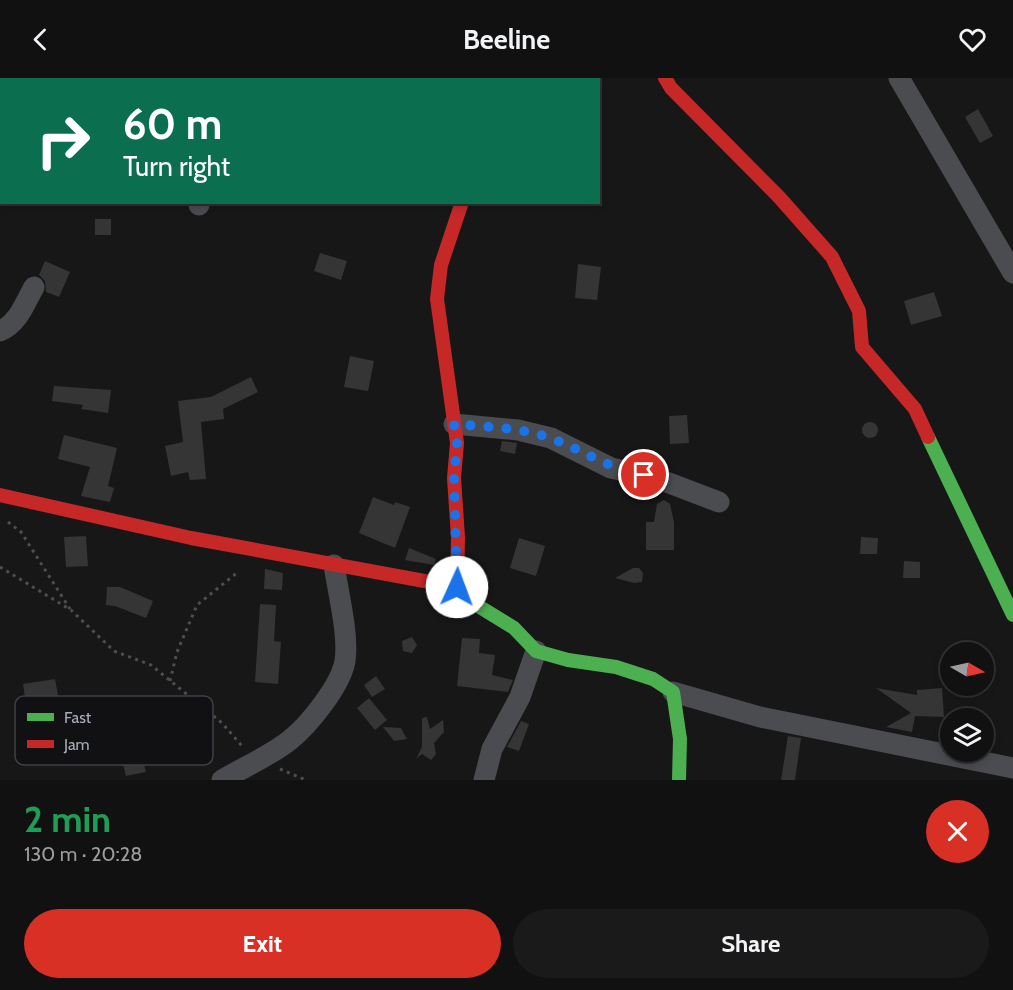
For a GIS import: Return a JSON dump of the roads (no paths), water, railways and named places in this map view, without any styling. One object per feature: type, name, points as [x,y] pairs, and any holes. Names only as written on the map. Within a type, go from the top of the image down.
[{"type":"street","points":[[665,78],[671,88],[808,227],[832,257],[859,311],[862,347],[915,409],[1013,615]]},
{"type":"street","points":[[899,78],[1013,273]]},
{"type":"street","points":[[457,587],[454,478],[457,443],[437,299],[441,265],[461,204]]},
{"type":"street","points":[[0,331],[8,328],[17,319],[34,286]]},
{"type":"street","points":[[454,424],[518,430],[550,438],[611,468],[656,478],[719,502]]},
{"type":"street","points":[[0,495],[263,551],[457,587],[477,605],[514,628],[536,651],[625,670],[653,679],[673,692],[760,717],[1013,768]]},
{"type":"street","points":[[222,780],[291,740],[338,680],[345,661],[334,565]]},
{"type":"street","points":[[483,780],[492,749],[520,697],[536,651]]},
{"type":"street","points":[[673,692],[680,739],[679,780]]}]
